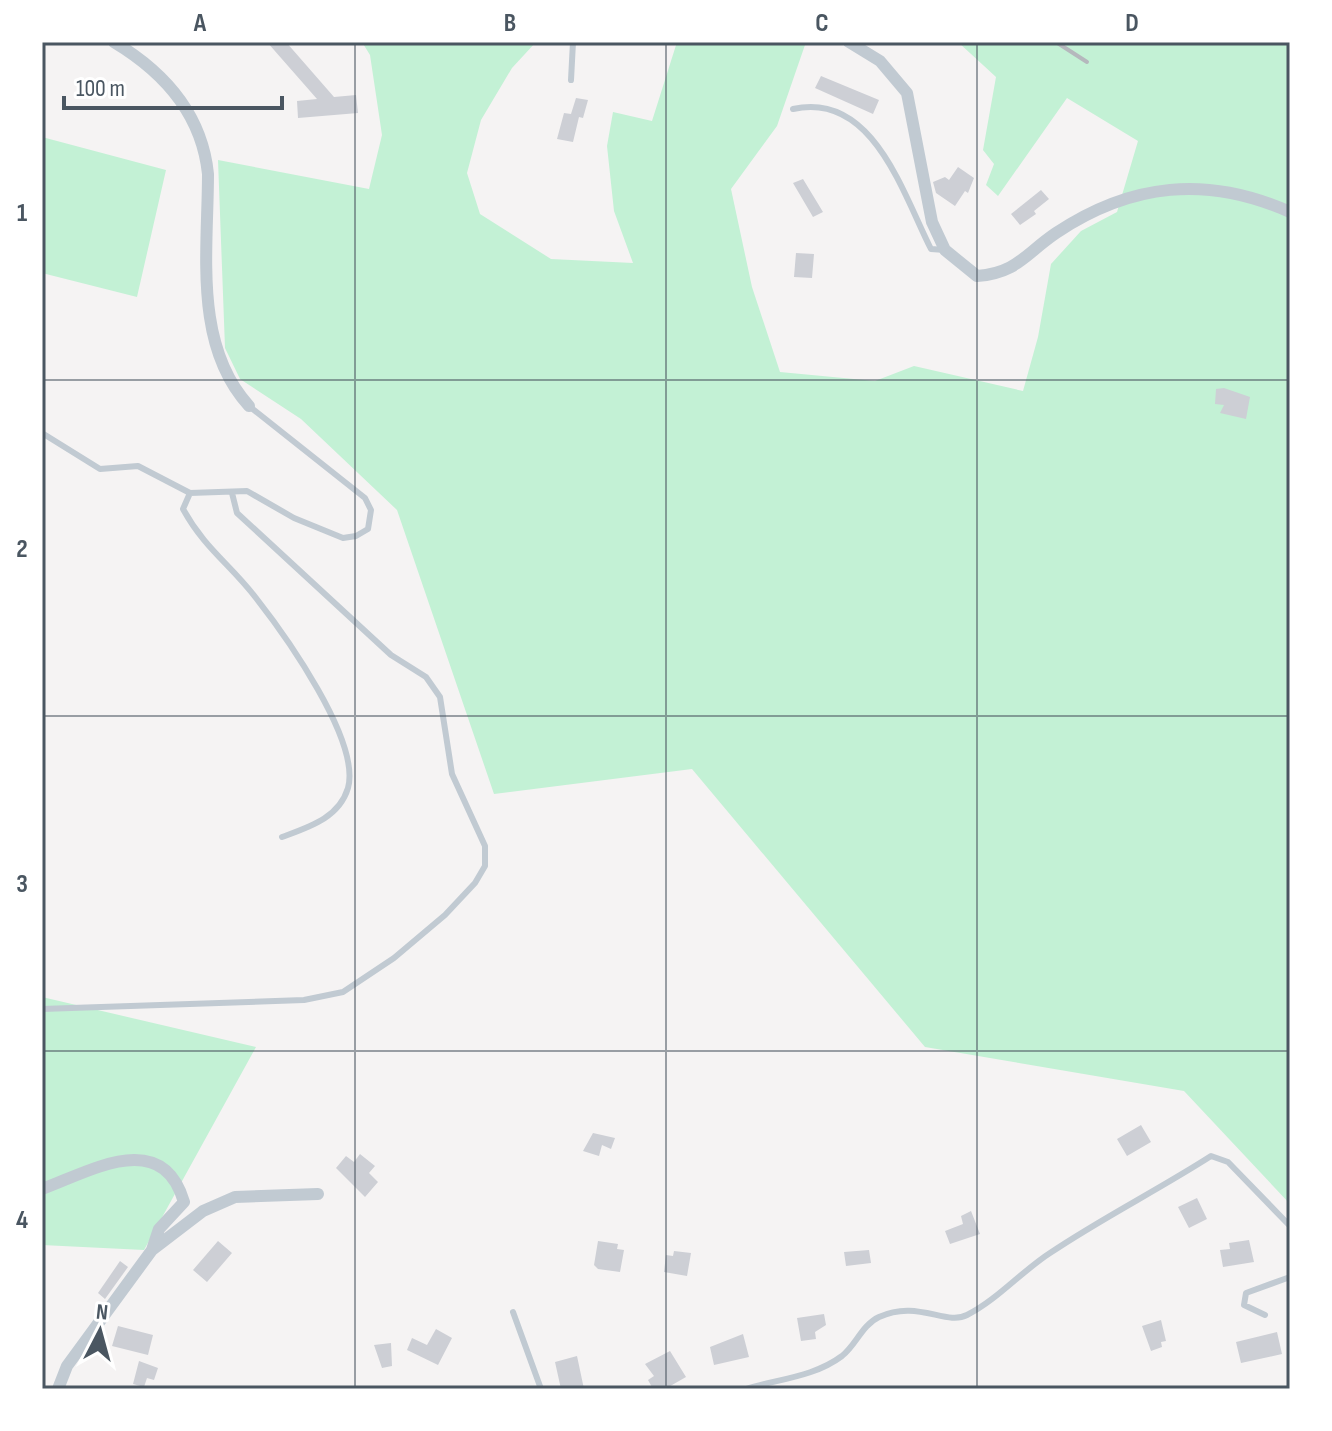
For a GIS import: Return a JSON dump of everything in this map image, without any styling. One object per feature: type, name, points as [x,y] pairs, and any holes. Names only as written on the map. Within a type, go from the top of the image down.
[{"type":"street","points":[[114,42],[182,99],[198,126],[206,149],[208,174],[211,324],[218,361],[231,387],[249,406]]},
{"type":"street","points":[[849,42],[880,61],[907,93],[932,222],[945,250],[977,276],[996,275],[1015,268],[1053,235],[1101,205],[1136,195],[1186,189],[1220,189],[1261,199],[1290,212]]},
{"type":"street","points":[[42,1189],[126,1157],[162,1167],[184,1202],[159,1229],[152,1250]]},
{"type":"street","points":[[58,1389],[67,1366],[152,1250],[203,1211],[235,1197],[318,1194]]},
{"type":"lane","points":[[571,80],[573,42]]},
{"type":"lane","points":[[793,109],[806,106],[848,117],[870,132],[931,249],[945,250]]},
{"type":"lane","points":[[42,433],[100,469],[138,466],[190,493],[247,491],[294,518],[343,538],[368,529],[371,510],[365,498],[249,406]]},
{"type":"lane","points":[[190,493],[183,509],[200,539],[255,597],[336,726],[348,757],[348,787],[338,807],[318,824],[282,837]]},
{"type":"lane","points":[[42,1009],[304,1000],[343,992],[394,958],[445,915],[475,883],[485,866],[485,846],[452,774],[440,697],[426,677],[391,655],[237,513],[232,493]]},
{"type":"lane","points":[[746,1389],[820,1370],[845,1354],[877,1317],[903,1309],[920,1309],[956,1319],[969,1314],[1032,1264],[1094,1223],[1211,1156],[1228,1162],[1290,1226]]},
{"type":"lane","points":[[1265,1315],[1244,1305],[1246,1293],[1290,1277]]},
{"type":"lane","points":[[513,1312],[541,1389]]},
{"type":"green space","points":[[362,42],[536,42],[512,68],[481,120],[467,173],[480,214],[551,259],[633,263],[614,211],[607,146],[613,112],[652,121],[677,42],[806,42],[777,126],[731,189],[752,287],[780,372],[875,381],[914,366],[1023,391],[1038,337],[1051,264],[1081,231],[1117,212],[1138,141],[1067,98],[998,196],[986,185],[994,164],[983,150],[996,77],[958,42],[1290,42],[1290,1204],[1184,1091],[925,1047],[692,769],[494,794],[397,510],[301,419],[240,379],[225,348],[218,160],[369,189],[382,135],[370,55]]},
{"type":"green space","points":[[42,137],[166,170],[137,297],[42,273]]},
{"type":"green space","points":[[42,997],[256,1047],[144,1250],[42,1245]]},
{"type":"building","points":[[267,42],[286,42],[334,97],[356,95],[358,113],[298,118],[297,101],[317,99]]},
{"type":"building","points":[[821,76],[879,100],[873,114],[815,88]]},
{"type":"building","points":[[576,98],[588,100],[583,118],[579,117],[573,142],[557,139],[564,113],[571,114]]},
{"type":"building","points":[[958,167],[974,178],[968,193],[965,191],[955,206],[936,193],[933,182],[945,177],[949,180]]},
{"type":"building","points":[[803,179],[823,212],[813,217],[793,183]]},
{"type":"building","points":[[1041,190],[1049,199],[1034,211],[1036,214],[1020,225],[1011,214]]},
{"type":"building","points":[[796,253],[814,254],[812,278],[794,277]]},
{"type":"building","points":[[1224,388],[1250,397],[1246,419],[1220,413],[1224,405],[1215,404],[1216,389]]},
{"type":"building","points":[[1141,1125],[1151,1142],[1127,1156],[1117,1139]]},
{"type":"building","points":[[593,1133],[615,1138],[611,1149],[602,1145],[599,1156],[583,1151]]},
{"type":"building","points":[[360,1154],[375,1166],[369,1173],[378,1182],[365,1197],[336,1168],[346,1156],[354,1162]]},
{"type":"building","points":[[1197,1198],[1207,1219],[1189,1228],[1178,1207]]},
{"type":"building","points":[[971,1211],[980,1234],[950,1244],[945,1231],[963,1224],[961,1216]]},
{"type":"building","points":[[1249,1240],[1254,1262],[1223,1267],[1220,1250],[1230,1249],[1229,1243]]},
{"type":"building","points":[[218,1241],[232,1253],[207,1282],[193,1270]]},
{"type":"building","points":[[598,1241],[618,1244],[617,1249],[624,1250],[620,1272],[598,1269],[594,1265]]},
{"type":"building","points":[[869,1250],[871,1263],[846,1266],[844,1252]]},
{"type":"building","points":[[674,1251],[691,1253],[687,1276],[664,1272],[666,1255],[673,1256]]},
{"type":"building","points":[[120,1261],[128,1267],[105,1299],[98,1293]]},
{"type":"building","points":[[824,1314],[826,1325],[815,1332],[816,1339],[801,1341],[797,1318]]},
{"type":"building","points":[[1161,1320],[1166,1341],[1161,1342],[1162,1347],[1151,1351],[1142,1326]]},
{"type":"building","points":[[118,1326],[153,1335],[148,1355],[112,1346]]},
{"type":"building","points":[[436,1329],[452,1338],[438,1365],[407,1350],[412,1338],[427,1345]]},
{"type":"building","points":[[1277,1332],[1282,1354],[1241,1363],[1236,1342]]},
{"type":"building","points":[[743,1334],[749,1357],[714,1365],[710,1347]]},
{"type":"building","points":[[391,1343],[392,1366],[382,1368],[374,1345]]},
{"type":"building","points":[[670,1351],[686,1377],[665,1389],[653,1389],[648,1380],[654,1376],[645,1364]]},
{"type":"building","points":[[577,1356],[584,1389],[561,1389],[555,1362]]},
{"type":"building","points":[[139,1361],[158,1368],[154,1380],[147,1378],[144,1387],[133,1384]]},
{"type":"railway","points":[[1056,42],[1087,62]]}]
